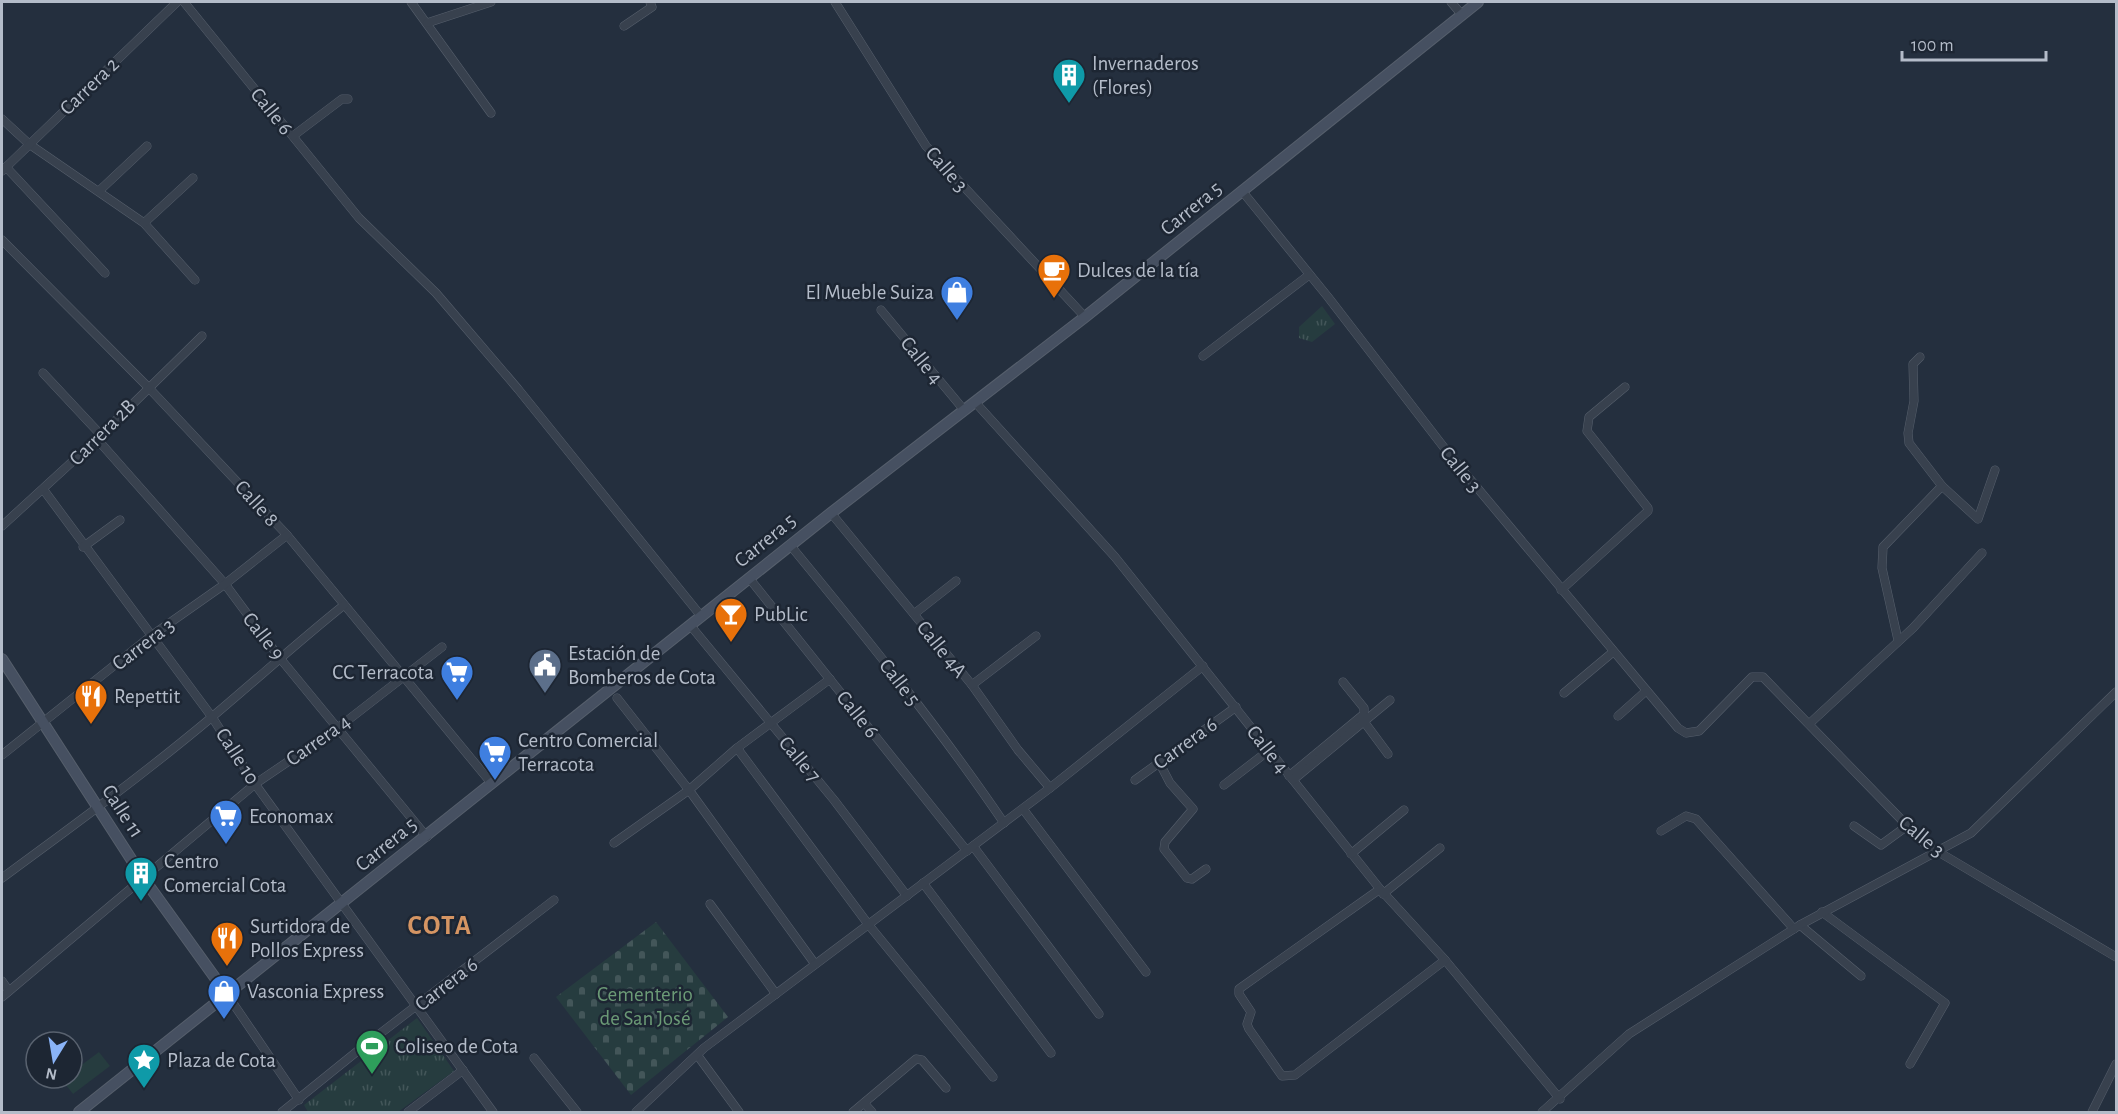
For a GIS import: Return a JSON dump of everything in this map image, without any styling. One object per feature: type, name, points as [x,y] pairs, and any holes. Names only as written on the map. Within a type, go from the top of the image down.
[{"type":"main road","name":"Carrera 5","points":[[79,1113],[226,993],[343,904],[790,545],[1085,317],[1478,2]]},
{"type":"main road","name":"Calle 11","points":[[2,659],[144,879],[226,993]]},
{"type":"street","name":"Carrera 2","points":[[4,169],[177,2]]},
{"type":"street","name":"Calle 6","points":[[184,2],[361,220],[436,292],[701,616]]},
{"type":"street","points":[[411,2],[491,113]]},
{"type":"street","points":[[427,23],[491,2]]},
{"type":"street","name":"Calle 3","points":[[835,2],[926,146],[1085,317]]},
{"type":"street","points":[[1451,2],[1462,15]]},
{"type":"street","points":[[624,26],[651,4]]},
{"type":"street","points":[[293,136],[342,99],[348,99]]},
{"type":"street","points":[[2,119],[29,144],[144,223],[195,280]]},
{"type":"street","points":[[99,191],[147,146]]},
{"type":"street","points":[[4,169],[105,273]]},
{"type":"street","points":[[144,223],[193,178]]},
{"type":"street","name":"Calle 3","points":[[1242,191],[1449,454],[1678,728],[1693,734],[1705,726],[1752,677],[1763,676],[1907,826],[1935,851],[2116,957]]},
{"type":"street","name":"Calle 8","points":[[2,240],[148,387],[286,535],[492,784]]},
{"type":"street","points":[[1203,356],[1309,275]]},
{"type":"street","name":"Calle 4","points":[[881,310],[964,410]]},
{"type":"street","name":"Carrera 2B","points":[[2,526],[202,336]]},
{"type":"street","points":[[1920,357],[1913,364],[1914,401],[1908,433],[1909,443],[1942,486],[1978,519],[1995,470]]},
{"type":"street","name":"Calle 9","points":[[43,373],[225,584],[279,657],[339,727],[427,837]]},
{"type":"street","points":[[1561,590],[1648,511],[1587,431],[1589,417],[1625,387]]},
{"type":"street","name":"Calle 4","points":[[975,402],[1115,557],[1382,892],[1445,960],[1560,1099]]},
{"type":"street","points":[[1898,640],[1882,568],[1882,547],[1942,486]]},
{"type":"street","name":"Calle 10","points":[[43,489],[83,547],[212,717],[255,784],[494,1113]]},
{"type":"street","name":"Calle 4A","points":[[831,513],[972,685],[1018,750],[1050,788]]},
{"type":"street","points":[[83,547],[120,520]]},
{"type":"street","name":"Carrera 3","points":[[2,755],[151,636],[225,584],[286,535]]},
{"type":"street","name":"Calle 5","points":[[790,545],[864,635],[962,762],[1004,823]]},
{"type":"street","points":[[1809,724],[1913,628],[1982,553]]},
{"type":"street","name":"Calle 6","points":[[749,578],[970,848],[1098,1014]]},
{"type":"street","points":[[914,614],[956,581]]},
{"type":"street","points":[[2,878],[97,808],[212,717],[279,657],[344,605]]},
{"type":"street","name":"Calle 7","points":[[690,625],[834,800],[906,896]]},
{"type":"street","points":[[972,685],[1036,636]]},
{"type":"street","name":"Carrera 4","points":[[2,997],[255,784],[339,727],[442,646]]},
{"type":"street","points":[[1564,693],[1613,652]]},
{"type":"street","points":[[636,1113],[670,1077],[815,964],[1050,788],[1203,666]]},
{"type":"street","points":[[614,843],[689,790],[737,748],[830,679]]},
{"type":"street","points":[[1291,778],[1364,714],[1364,708],[1343,682]]},
{"type":"street","points":[[1618,716],[1646,691]]},
{"type":"street","points":[[1542,1113],[1629,1034],[1822,912],[1971,833],[2116,692]]},
{"type":"street","points":[[617,698],[689,790],[815,964]]},
{"type":"street","points":[[1291,778],[1365,723],[1390,700]]},
{"type":"street","name":"Carrera 6","points":[[1135,780],[1236,707]]},
{"type":"street","points":[[1365,723],[1388,754]]},
{"type":"street","points":[[737,748],[868,924],[993,1077]]},
{"type":"street","points":[[1224,785],[1268,751]]},
{"type":"street","points":[[1159,762],[1170,783],[1192,809],[1165,842],[1164,849],[1187,879],[1192,879],[1206,869]]},
{"type":"street","points":[[1023,808],[1146,972]]},
{"type":"street","points":[[1351,854],[1404,810]]},
{"type":"street","points":[[1661,831],[1686,816],[1696,819],[1797,927],[1861,976]]},
{"type":"street","points":[[1854,826],[1881,845],[1907,826]]},
{"type":"street","points":[[1440,848],[1382,892],[1239,989],[1239,994],[1251,1012],[1247,1024],[1249,1029],[1282,1076],[1295,1075],[1445,960]]},
{"type":"street","points":[[924,883],[1051,1053]]},
{"type":"street","name":"Carrera 6","points":[[282,1113],[292,1110],[299,1100],[360,1049],[554,900]]},
{"type":"street","points":[[710,904],[776,994]]},
{"type":"street","points":[[1822,912],[1945,1003],[1910,1064]]},
{"type":"street","points":[[2,981],[9,991]]},
{"type":"street","name":"Calle 11","points":[[226,993],[299,1100]]},
{"type":"street","points":[[698,1056],[739,1113]]},
{"type":"street","points":[[534,1058],[577,1113]]},
{"type":"street","points":[[853,1113],[916,1059],[922,1060],[946,1088]]},
{"type":"street","points":[[2092,1113],[2116,1067]]},
{"type":"street","points":[[408,1113],[463,1070]]},
{"type":"street","points":[[864,1103],[872,1113]]},
{"type":"green space","points":[[1322,306],[1335,324],[1312,342],[1299,338],[1299,327]]},
{"type":"green space","name":"Cementerio de San José","points":[[656,922],[728,1017],[631,1095],[556,997]]},
{"type":"green space","points":[[417,1018],[454,1071],[398,1112],[308,1112],[304,1105]]},
{"type":"green space","points":[[99,1052],[110,1066],[84,1086],[84,1063]]},
{"type":"place","name":"Invernaderos (Flores)","points":[[1069,104]]},
{"type":"place","name":"Dulces de la tía","points":[[1054,299]]},
{"type":"place","name":"El Mueble Suiza","points":[[957,321]]},
{"type":"place","name":"PubLic","points":[[731,643]]},
{"type":"place","name":"Estación de Bomberos de Cota","points":[[545,694]]},
{"type":"place","name":"CC Terracota","points":[[457,701]]},
{"type":"place","name":"Repettit","points":[[91,725]]},
{"type":"place","name":"Centro Comercial Terracota","points":[[495,781]]},
{"type":"place","name":"Economax","points":[[226,845]]},
{"type":"place","name":"Centro Comercial Cota","points":[[141,902]]},
{"type":"place","name":"Surtidora de Pollos Express","points":[[227,967]]},
{"type":"place","name":"Vasconia Express","points":[[224,1020]]},
{"type":"place","name":"Coliseo de Cota","points":[[372,1075]]},
{"type":"place","name":"Plaza de Cota","points":[[144,1089]]},
{"type":"district","name":"COTA","points":[[440,925]]}]
